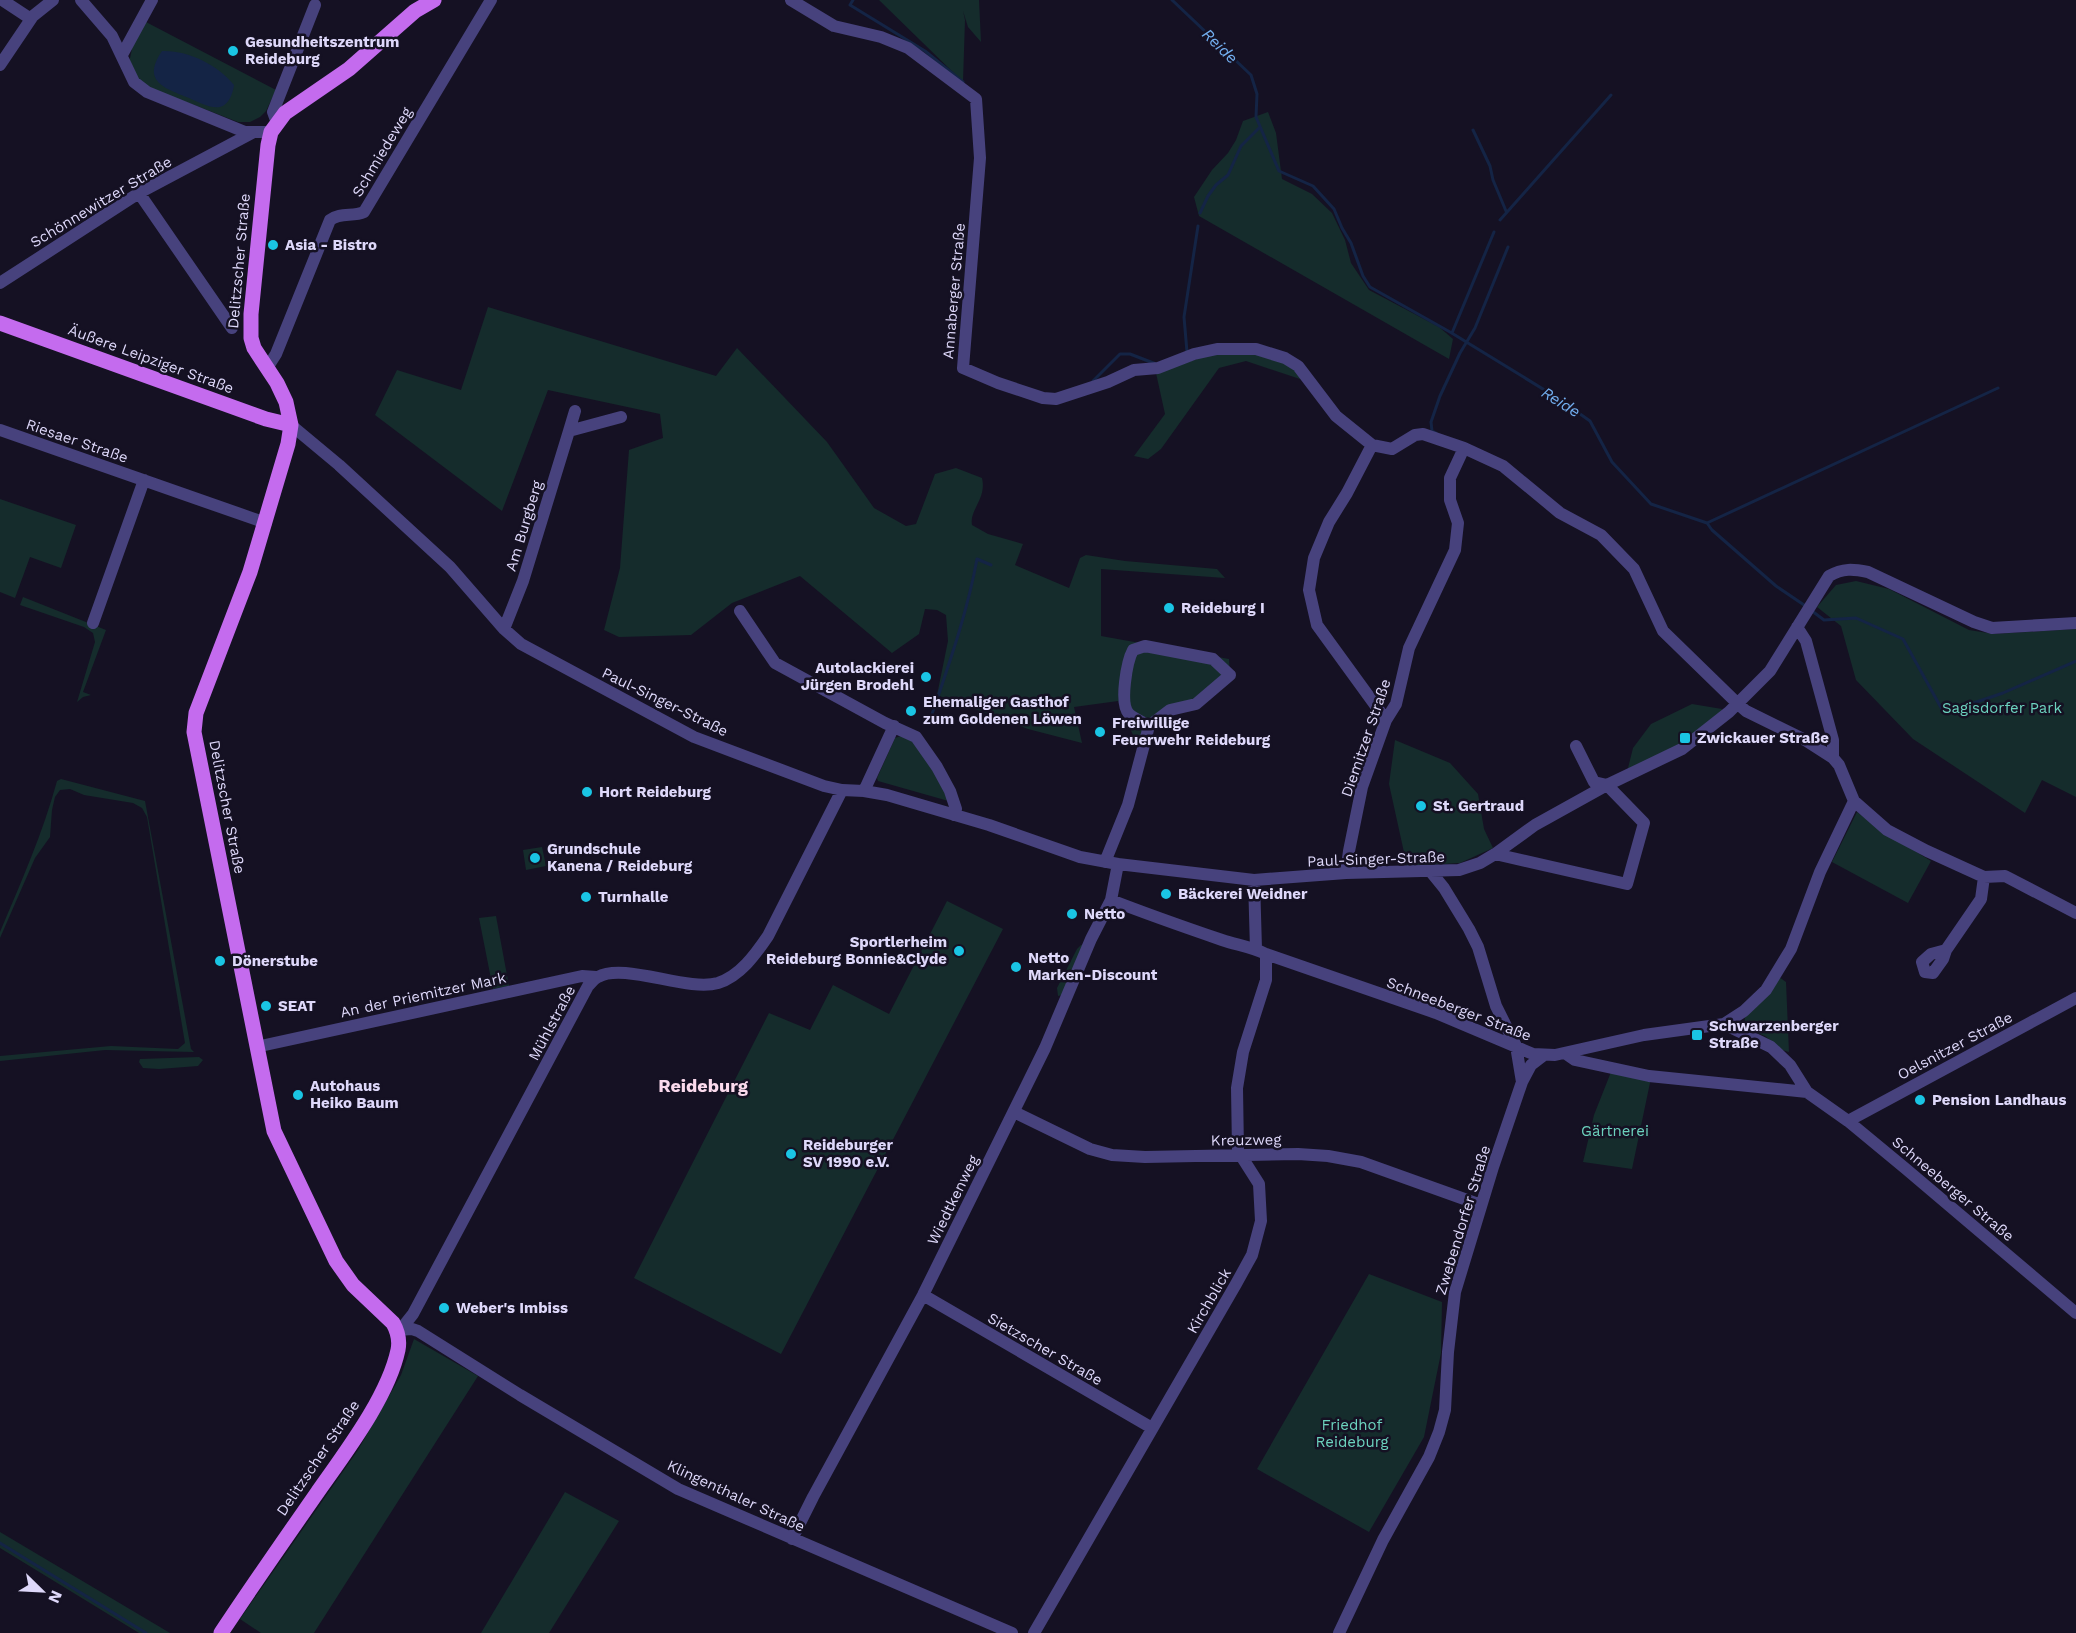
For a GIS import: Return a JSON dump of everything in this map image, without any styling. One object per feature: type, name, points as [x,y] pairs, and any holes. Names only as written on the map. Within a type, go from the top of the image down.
[{"type":"main road","points":[[274,128],[298,103],[349,69],[414,11],[434,0]]},
{"type":"main road","name":"Delitzscher Straße","points":[[221,1633],[366,1420],[394,1362],[406,1326],[388,1318],[347,1278],[336,1262],[278,1143],[270,1117],[193,725],[250,572],[266,523],[291,425],[282,393],[254,348],[251,327],[268,145],[274,128]]},
{"type":"main road","name":"Äußere Leipziger Straße","points":[[0,323],[266,419],[291,425]]},
{"type":"street","points":[[2,0],[31,19]]},
{"type":"street","points":[[0,65],[31,19],[53,0]]},
{"type":"street","points":[[81,0],[112,36],[134,82],[147,92],[252,133],[274,128],[273,112],[315,4]]},
{"type":"street","points":[[122,55],[152,0]]},
{"type":"street","name":"Schmiedeweg","points":[[267,368],[276,354],[330,220],[335,216],[358,215],[364,212],[491,0]]},
{"type":"street","name":"Annaberger Straße","points":[[791,0],[834,26],[881,37],[908,48],[976,99],[980,158],[962,358],[963,368],[1018,390],[1043,398],[1056,399],[1108,382],[1134,370],[1158,368],[1194,354],[1217,349],[1256,349],[1285,358],[1298,366],[1336,416],[1372,444],[1392,449]]},
{"type":"street","name":"Schönnewitzer Straße","points":[[0,283],[139,193],[252,133]]},
{"type":"street","points":[[139,193],[232,328]]},
{"type":"street","name":"Am Burgberg","points":[[504,629],[523,581],[575,411]]},
{"type":"street","points":[[569,431],[621,417]]},
{"type":"street","name":"Paul-Singer-Straße","points":[[291,425],[339,465],[450,567],[504,629],[521,644],[694,737],[824,786],[887,795],[1080,857],[1254,880],[1346,873],[1459,870],[1480,863],[1535,825],[1607,785],[1682,749],[1738,704],[1770,671],[1829,576],[1840,570],[1868,572],[1974,622],[1992,628],[2076,623]]},
{"type":"street","name":"Riesaer Straße","points":[[0,430],[266,523]]},
{"type":"street","points":[[1366,459],[1392,449],[1415,435],[1423,434],[1464,448],[1503,466],[1560,513],[1600,535],[1634,569],[1663,631],[1738,704],[1806,740],[1833,758],[1839,765],[1854,801],[1887,830],[1983,877],[2005,876],[2076,913]]},
{"type":"street","points":[[1372,444],[1366,459],[1329,522],[1314,558],[1309,590],[1317,625],[1386,720]]},
{"type":"street","name":"Diemitzer Straße","points":[[1346,873],[1362,787],[1386,720],[1396,704],[1409,648],[1455,550],[1458,523],[1450,500],[1450,478],[1464,448]]},
{"type":"street","points":[[93,623],[144,480]]},
{"type":"street","points":[[740,611],[776,663],[916,737],[950,791],[956,809],[954,815]]},
{"type":"street","points":[[1797,627],[1806,641],[1833,740],[1833,758]]},
{"type":"street","points":[[1112,863],[1149,726],[1170,710],[1196,704],[1230,675],[1213,660],[1145,646],[1133,650],[1128,663],[1124,703],[1129,714],[1149,726]]},
{"type":"street","points":[[864,791],[894,726]]},
{"type":"street","points":[[1495,854],[1627,884],[1644,824],[1607,785],[1594,782],[1576,746]]},
{"type":"street","name":"Mühlstraße","points":[[406,1326],[588,986],[596,977],[612,973],[707,984],[723,980],[739,970],[759,950],[768,936],[842,790]]},
{"type":"street","points":[[1565,1053],[1644,1035],[1724,1024],[1744,1011],[1766,990],[1791,949],[1820,872],[1854,801]]},
{"type":"street","name":"Wiedtkenweg","points":[[792,1539],[923,1295],[1045,1048],[1091,939],[1111,900],[1112,863]]},
{"type":"street","name":"Zwebendorfer Straße","points":[[1431,872],[1444,888],[1478,947],[1496,1006],[1516,1046],[1522,1082]]},
{"type":"street","points":[[1946,950],[1981,899],[1983,877]]},
{"type":"street","points":[[1254,880],[1261,951]]},
{"type":"street","name":"Schneeberger Straße","points":[[1111,900],[1436,1013],[1533,1054],[1565,1053],[1575,1060],[1649,1076],[1807,1092]]},
{"type":"street","name":"Kirchblick","points":[[1034,1633],[1236,1284],[1258,1239],[1261,1221],[1259,1184],[1238,1150],[1237,1106],[1239,1070],[1266,980],[1261,951]]},
{"type":"street","name":"An der Priemitzer Mark","points":[[256,1047],[582,976],[596,977]]},
{"type":"street","name":"Oelsnitzer Straße","points":[[1848,1121],[2076,998]]},
{"type":"street","name":"Schneeberger Straße","points":[[1724,1024],[1772,1047],[1790,1065],[1807,1092],[1848,1121],[2076,1313]]},
{"type":"street","name":"Zwebendorfer Straße","points":[[1339,1633],[1383,1540],[1439,1432],[1445,1410],[1448,1352],[1455,1292],[1522,1082],[1531,1065],[1544,1055]]},
{"type":"street","name":"Kreuzweg","points":[[1014,1112],[1090,1149],[1112,1155],[1144,1157],[1298,1154],[1351,1160],[1482,1204]]},
{"type":"street","name":"Sietzscher Straße","points":[[923,1295],[1152,1428]]},
{"type":"street","name":"Klingenthaler Straße","points":[[406,1326],[678,1489],[1012,1633]]},
{"type":"green space","points":[[879,0],[979,0],[981,42],[968,27],[963,11],[965,20],[963,82]]},
{"type":"green space","points":[[146,22],[276,90],[266,111],[250,122],[238,122],[155,93],[140,83],[129,63],[133,44]]},
{"type":"green space","points":[[1268,112],[1276,133],[1282,179],[1312,194],[1332,213],[1345,240],[1351,263],[1369,290],[1439,327],[1453,339],[1449,359],[1199,216],[1194,197],[1212,170],[1228,153],[1243,121]]},
{"type":"green space","points":[[488,307],[716,376],[737,348],[827,442],[874,508],[906,526],[916,524],[935,474],[956,468],[982,478],[982,492],[973,514],[972,525],[988,534],[1023,544],[1015,565],[1069,588],[1080,558],[1086,555],[1125,561],[1217,569],[1225,578],[1101,569],[1101,636],[1229,659],[1230,675],[1196,704],[1170,710],[1150,718],[1140,751],[1118,701],[1074,707],[1082,743],[1028,729],[937,695],[948,641],[946,615],[937,610],[925,609],[919,634],[892,653],[800,576],[732,603],[691,635],[619,637],[604,630],[620,568],[629,450],[663,438],[660,414],[548,390],[502,511],[375,415],[397,370],[461,390]]},
{"type":"green space","points":[[1218,352],[1254,354],[1277,359],[1296,371],[1303,380],[1246,361],[1219,368],[1161,449],[1148,459],[1134,456],[1165,414],[1156,373]]},
{"type":"green space","points":[[0,499],[76,525],[61,568],[30,557],[15,598],[0,592]]},
{"type":"green space","name":"Sagisdorfer Park","points":[[1856,581],[1889,589],[1969,630],[1994,634],[2076,629],[2076,797],[2042,780],[2025,813],[1913,739],[1856,680],[1841,626],[1817,607],[1836,585]]},
{"type":"green space","points":[[23,597],[106,630],[83,692],[91,695],[77,702],[95,642],[93,633],[84,627],[20,605]]},
{"type":"green space","points":[[1692,704],[1722,709],[1720,718],[1677,746],[1627,772],[1633,748],[1651,724]]},
{"type":"green space","points":[[901,736],[916,742],[952,802],[878,781],[877,778],[895,738]]},
{"type":"green space","points":[[1395,740],[1450,763],[1478,794],[1484,829],[1493,848],[1460,863],[1407,866],[1389,784]]},
{"type":"green space","points":[[61,779],[145,801],[191,1049],[194,1052],[105,1050],[0,1061],[0,1056],[111,1046],[178,1049],[185,1043],[147,817],[142,808],[133,803],[84,795],[70,789],[60,790],[55,797],[52,810],[50,837],[35,858],[0,938],[0,932],[24,876],[57,781]]},
{"type":"green space","points":[[1857,812],[1931,861],[1908,903],[1832,862]]},
{"type":"green space","points":[[542,847],[546,866],[526,870],[523,850]]},
{"type":"green space","name":"Reideburger SV 1990 e.V.","points":[[947,901],[1003,929],[781,1354],[634,1278],[769,1013],[810,1030],[833,985],[889,1014]]},
{"type":"green space","points":[[496,916],[509,986],[493,989],[479,918]]},
{"type":"green space","points":[[1083,945],[1062,995],[1058,996],[1057,988]]},
{"type":"green space","points":[[1779,977],[1786,982],[1789,1052],[1782,1050],[1765,1036],[1744,1028],[1745,1016]]},
{"type":"green space","points":[[199,1057],[203,1060],[198,1066],[143,1068],[139,1062],[140,1059]]},
{"type":"green space","name":"Gärtnerei","points":[[1611,1072],[1651,1078],[1632,1169],[1583,1162],[1594,1115]]},
{"type":"green space","name":"Friedhof Reideburg","points":[[1369,1274],[1442,1302],[1441,1353],[1424,1437],[1369,1532],[1257,1469]]},
{"type":"green space","points":[[414,1339],[478,1376],[314,1633],[261,1633],[240,1619],[358,1450],[401,1375]]},
{"type":"green space","points":[[565,1492],[619,1521],[549,1633],[481,1633]]},
{"type":"green space","points":[[0,1532],[170,1633],[139,1633],[0,1548]]},
{"type":"water","points":[[162,51],[192,56],[220,71],[234,85],[228,101],[223,106],[213,107],[164,87],[155,77],[154,70]]},
{"type":"waterway","points":[[853,0],[850,5],[925,51],[963,82]]},
{"type":"waterway","name":"Reide","points":[[1172,0],[1251,75],[1257,94],[1256,117],[1279,171],[1313,186],[1334,209],[1370,287],[1450,332],[1556,397],[1590,421],[1612,462],[1651,504],[1707,523],[1776,586],[1807,607]]},
{"type":"waterway","points":[[1500,220],[1611,95]]},
{"type":"waterway","points":[[1200,213],[1216,185],[1228,175],[1241,146],[1259,128]]},
{"type":"waterway","points":[[1473,130],[1490,166],[1493,180],[1506,211]]},
{"type":"waterway","points":[[1187,352],[1184,317],[1198,226]]},
{"type":"waterway","points":[[1452,333],[1494,232]]},
{"type":"waterway","name":"Reide","points":[[1436,433],[1432,431],[1431,422],[1440,396],[1460,353],[1475,328],[1508,247]]},
{"type":"waterway","points":[[1093,381],[1120,354],[1130,354],[1156,364]]},
{"type":"waterway","points":[[1707,523],[1998,388]]},
{"type":"waterway","points":[[930,720],[962,620],[977,559],[991,565]]},
{"type":"waterway","name":"Reide","points":[[1812,611],[1824,620],[1856,618],[1903,639],[1944,713],[2003,693],[2076,661]]},
{"type":"waterway","points":[[0,1543],[146,1633]]},
{"type":"place","name":"Gesundheitszentrum Reideburg","points":[[233,51]]},
{"type":"place","name":"Asia - Bistro","points":[[273,245]]},
{"type":"place","name":"Reideburg I","points":[[1169,608]]},
{"type":"place","name":"Autolackierei Jürgen Brodehl","points":[[926,677]]},
{"type":"place","name":"Ehemaliger Gasthof zum Goldenen Löwen","points":[[911,711]]},
{"type":"place","name":"Freiwillige Feuerwehr Reideburg","points":[[1100,732]]},
{"type":"place","name":"Zwickauer Straße","points":[[1685,738]]},
{"type":"place","name":"Hort Reideburg","points":[[587,792]]},
{"type":"place","name":"St. Gertraud","points":[[1421,806]]},
{"type":"place","name":"Grundschule Kanena / Reideburg","points":[[535,858]]},
{"type":"place","name":"Bäckerei Weidner","points":[[1166,894]]},
{"type":"place","name":"Turnhalle","points":[[586,897]]},
{"type":"place","name":"Netto","points":[[1072,914]]},
{"type":"place","name":"Sportlerheim Reideburg Bonnie&Clyde","points":[[959,951]]},
{"type":"place","name":"Dönerstube","points":[[220,961]]},
{"type":"place","name":"Netto Marken-Discount","points":[[1016,967]]},
{"type":"place","name":"SEAT","points":[[266,1006]]},
{"type":"place","name":"Schwarzenberger Straße","points":[[1697,1035]]},
{"type":"place","name":"Autohaus Heiko Baum","points":[[298,1095]]},
{"type":"place","name":"Pension Landhaus","points":[[1920,1100]]},
{"type":"place","name":"Reideburger SV 1990 e.V.","points":[[791,1154]]},
{"type":"place","name":"Weber's Imbiss","points":[[444,1308]]},
{"type":"district","name":"Reideburg","points":[[703,1085]]}]
